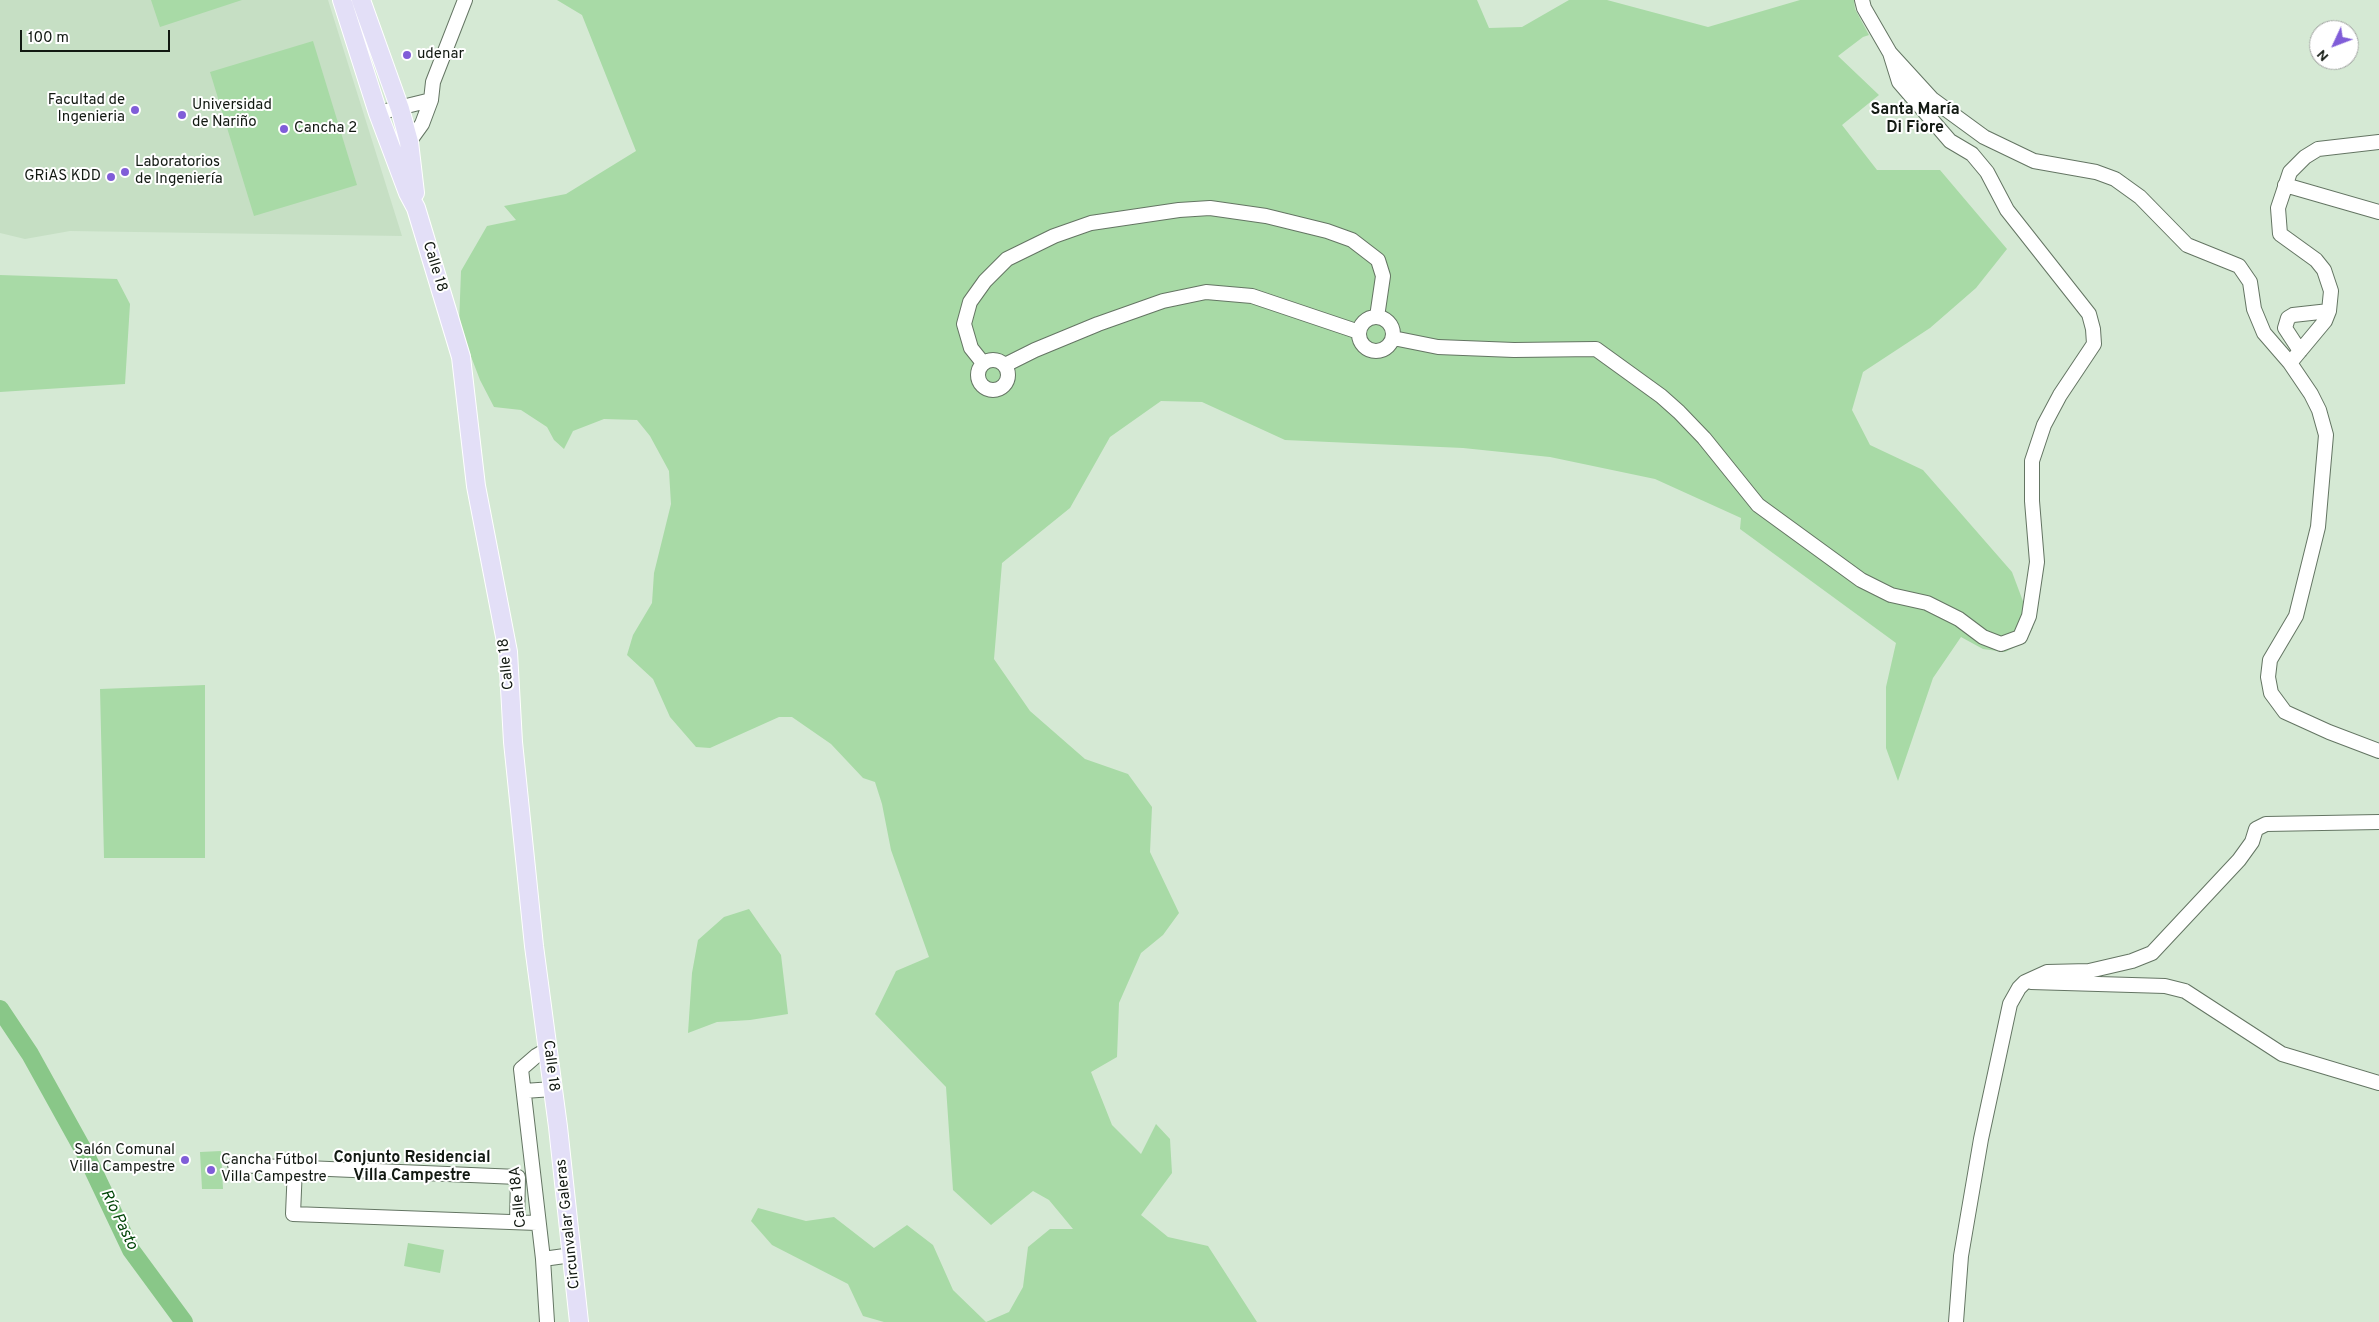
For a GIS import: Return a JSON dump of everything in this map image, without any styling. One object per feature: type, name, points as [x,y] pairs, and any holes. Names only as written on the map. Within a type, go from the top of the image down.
[{"type":"main road","name":"Calle 18","points":[[342,0],[378,113],[408,193],[416,208]]},
{"type":"main road","name":"Calle 18","points":[[361,0],[400,109],[409,142],[416,208],[461,357],[476,486],[508,652],[513,742],[534,946],[558,1127]]},
{"type":"main road","name":"Circunvalar Galeras","points":[[558,1127],[580,1322]]},
{"type":"street","points":[[392,149],[409,142],[422,124],[431,100],[432,82],[465,0]]},
{"type":"street","points":[[1393,338],[1438,347],[1514,350],[1596,349],[1661,396],[1679,412],[1704,438],[1758,505],[1861,580],[1890,594],[1927,603],[1959,619],[1983,637],[2001,644],[2020,637],[2029,616],[2037,562],[2032,501],[2032,461],[2044,425],[2060,395],[2094,344],[2094,329],[2089,314],[2007,210],[1987,172],[1972,154],[1950,140],[1898,82],[1890,53],[1863,4]]},
{"type":"street","points":[[1890,53],[1932,99],[1984,138],[2034,161],[2096,172],[2115,179],[2140,197],[2187,245],[2238,266],[2250,282],[2254,309],[2264,333],[2290,363],[2320,410],[2326,435],[2318,527],[2296,616],[2270,660],[2268,677],[2270,693],[2285,712],[2329,732],[2379,751]]},
{"type":"street","points":[[378,113],[431,100]]},
{"type":"street","points":[[2290,363],[2325,322],[2329,311],[2331,291],[2324,270],[2307,252],[2280,234],[2278,208],[2290,172],[2304,157],[2318,149],[2379,142]]},
{"type":"street","points":[[2286,185],[2379,212]]},
{"type":"street","points":[[983,363],[971,348],[964,324],[970,302],[985,281],[1006,259],[1054,236],[1091,223],[1179,210],[1210,208],[1266,216],[1327,231],[1352,240],[1378,260],[1383,276],[1376,317]]},
{"type":"street","points":[[1005,365],[1008,374],[1002,387],[992,389],[983,386],[978,377],[978,372],[983,363],[992,360],[1005,365],[1035,350],[1098,324],[1163,301],[1206,292],[1252,296],[1359,332]]},
{"type":"street","points":[[2300,351],[2285,328],[2288,318],[2293,315],[2329,311]]},
{"type":"street","points":[[1376,317],[1387,322],[1393,332],[1393,338],[1383,350],[1373,351],[1360,342],[1359,332],[1365,321],[1376,317]]},
{"type":"street","points":[[1956,1322],[1961,1256],[1982,1139],[2010,1004],[2019,988],[2025,982],[2048,972],[2089,971],[2132,961],[2152,953],[2240,860],[2252,842],[2256,830],[2266,824],[2379,822]]},
{"type":"street","points":[[2025,982],[2165,986],[2184,991],[2282,1054],[2379,1083]]},
{"type":"street","name":"Calle 18A","points":[[547,1322],[543,1259],[522,1069],[536,1056],[548,1050]]},
{"type":"street","points":[[524,1091],[553,1088]]},
{"type":"street","points":[[235,1165],[518,1177],[517,1222]]},
{"type":"street","points":[[295,1167],[293,1214],[538,1223]]},
{"type":"street","points":[[543,1259],[572,1255]]},
{"type":"shaded area","name":"Universidad de Nariño","points":[[0,0],[328,0],[402,236],[70,231],[25,239],[0,233]]},
{"type":"green space","points":[[151,0],[242,0],[160,27]]},
{"type":"green space","points":[[557,0],[1477,0],[1489,28],[1522,27],[1569,0],[1607,0],[1708,27],[1800,0],[1854,0],[1855,9],[1869,35],[1863,37],[1838,56],[1879,95],[1842,125],[1877,170],[1940,170],[2007,249],[1976,288],[1930,328],[1863,372],[1852,410],[1870,445],[1923,470],[2012,572],[2033,628],[2023,643],[2005,652],[1983,649],[1961,637],[1933,678],[1898,781],[1886,748],[1886,687],[1896,643],[1740,529],[1741,518],[1655,479],[1550,457],[1463,448],[1285,440],[1202,402],[1161,401],[1110,437],[1070,508],[1002,563],[994,659],[1030,711],[1085,759],[1128,774],[1152,807],[1150,852],[1179,913],[1163,935],[1141,953],[1119,1003],[1117,1057],[1091,1072],[1112,1125],[1141,1154],[1156,1124],[1170,1139],[1172,1173],[1141,1215],[1168,1237],[1208,1246],[1257,1322],[986,1322],[1009,1312],[1023,1287],[1028,1247],[1050,1229],[1073,1229],[1049,1200],[1033,1191],[991,1225],[953,1190],[946,1087],[875,1014],[896,971],[929,957],[891,850],[882,804],[875,782],[863,778],[831,744],[792,717],[779,717],[710,748],[696,747],[670,717],[653,679],[627,655],[633,635],[652,603],[654,573],[671,504],[669,471],[650,436],[637,420],[604,419],[573,431],[564,449],[554,440],[547,427],[521,410],[494,407],[480,380],[459,325],[461,271],[487,226],[516,220],[504,206],[566,194],[636,151],[582,15]]},
{"type":"green space","name":"Cancha 2","points":[[313,41],[357,185],[254,216],[210,72]]},
{"type":"green space","points":[[0,275],[117,279],[130,304],[125,384],[0,392]]},
{"type":"green space","points":[[205,685],[205,858],[104,858],[100,689]]},
{"type":"green space","points":[[749,909],[781,955],[788,1014],[750,1020],[717,1022],[688,1033],[692,973],[698,940],[724,917]]},
{"type":"green space","name":"Cancha Fútbol Villa Campestre","points":[[221,1151],[223,1189],[202,1189],[200,1152]]},
{"type":"green space","points":[[758,1208],[806,1221],[834,1217],[874,1248],[907,1225],[933,1245],[953,1290],[986,1322],[884,1322],[863,1316],[848,1284],[772,1245],[751,1221]]},
{"type":"green space","points":[[408,1243],[444,1250],[440,1273],[404,1266]]},
{"type":"waterway","name":"Río Pasto","points":[[0,1009],[30,1054],[86,1155],[131,1250],[184,1322]]},
{"type":"place","name":"udenar","points":[[407,55]]},
{"type":"place","name":"Facultad de Ingenieria","points":[[135,110]]},
{"type":"place","name":"Universidad de Nariño","points":[[182,115]]},
{"type":"place","name":"Cancha 2","points":[[284,129]]},
{"type":"place","name":"Laboratorios de Ingeniería","points":[[125,172]]},
{"type":"place","name":"GRiAS KDD","points":[[111,177]]},
{"type":"place","name":"Salón Comunal Villa Campestre","points":[[185,1160]]},
{"type":"place","name":"Cancha Fútbol Villa Campestre","points":[[211,1170]]},
{"type":"district","name":"Santa María Di Fiore","points":[[1915,120]]},
{"type":"district","name":"Conjunto Residencial Villa Campestre","points":[[412,1168]]}]
